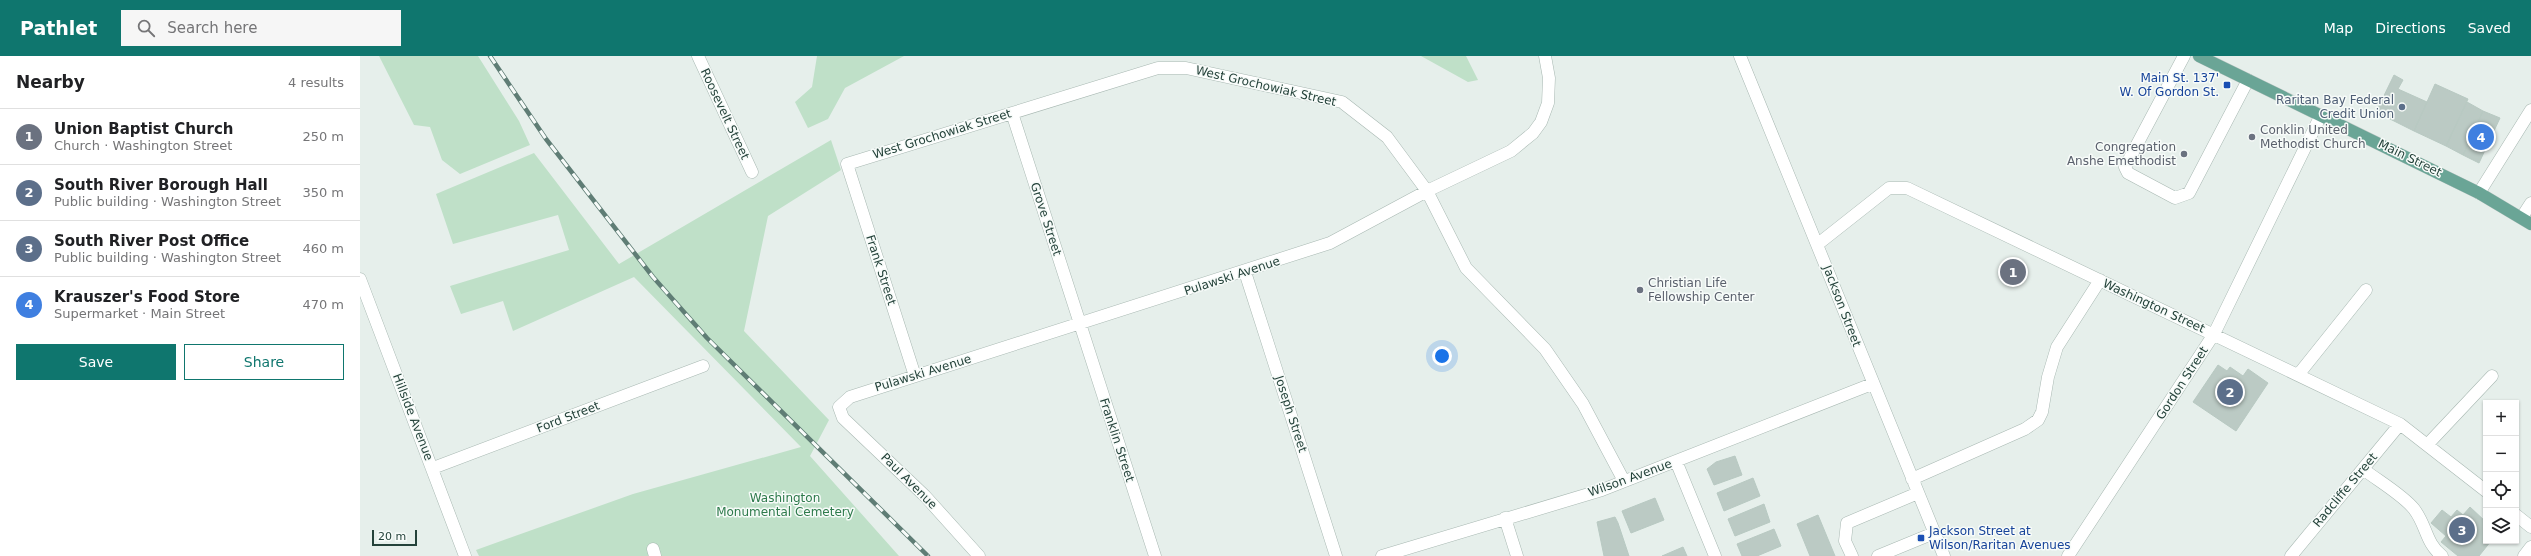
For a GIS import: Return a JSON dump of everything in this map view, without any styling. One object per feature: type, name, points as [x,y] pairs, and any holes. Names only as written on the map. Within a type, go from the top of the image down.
[{"type":"main road","name":"Main Street","points":[[2199,56],[2321,114],[2479,193],[2526,220]]},
{"type":"street","name":"Roosevelt Street","points":[[698,56],[752,172]]},
{"type":"street","name":"Pulawski Avenue","points":[[839,407],[850,397],[1080,325],[1330,243],[1427,191],[1511,151],[1533,134],[1541,122],[1548,103],[1549,78],[1545,56]]},
{"type":"street","name":"Jackson Street","points":[[1740,56],[1818,244],[1872,384],[1944,556]]},
{"type":"street","points":[[2184,56],[2125,168],[2128,173],[2175,198],[2189,194],[2248,80]]},
{"type":"street","name":"West Grochowiak Street","points":[[847,164],[1158,68],[1186,68],[1342,102],[1387,137],[1427,191],[1466,268],[1545,349],[1583,404],[1624,482]]},
{"type":"street","points":[[2479,193],[2531,110]]},
{"type":"street","name":"Grove Street","points":[[1012,113],[1080,325]]},
{"type":"street","name":"Gordon Street","points":[[2068,556],[2214,334],[2321,114]]},
{"type":"street","name":"Frank Street","points":[[847,164],[915,376]]},
{"type":"street","name":"Washington Street","points":[[1818,244],[1889,188],[1908,188],[2400,424],[2483,489]]},
{"type":"street","points":[[2526,220],[2531,203]]},
{"type":"street","name":"Joseph Street","points":[[1245,272],[1336,556]]},
{"type":"street","name":"Hillside Avenue","points":[[360,279],[433,468],[465,556]]},
{"type":"street","points":[[1912,479],[2025,429],[2038,420],[2042,412],[2048,377],[2057,347],[2100,280]]},
{"type":"street","points":[[2298,375],[2366,290]]},
{"type":"street","name":"Franklin Street","points":[[1080,325],[1155,556]]},
{"type":"street","name":"Ford Street","points":[[433,468],[703,366]]},
{"type":"street","points":[[2427,444],[2492,376]]},
{"type":"street","name":"Wilson Avenue","points":[[1382,556],[1602,490],[1872,384]]},
{"type":"street","name":"Paul Avenue","points":[[839,407],[844,418],[925,496],[979,556]]},
{"type":"street","name":"Radcliffe Street","points":[[2291,556],[2400,424]]},
{"type":"street","points":[[1676,461],[1715,556]]},
{"type":"street","points":[[2363,469],[2413,508],[2420,518],[2428,541],[2442,556]]},
{"type":"street","points":[[1852,556],[1845,541],[1847,523],[1918,493]]},
{"type":"street","points":[[2519,517],[2531,527]]},
{"type":"street","points":[[1505,518],[1517,556]]},
{"type":"street","points":[[1878,556],[1934,533]]},
{"type":"street","points":[[2524,556],[2531,547]]},
{"type":"green space","points":[[379,56],[478,56],[519,121],[530,145],[460,174],[442,160],[430,127],[414,125]]},
{"type":"green space","points":[[817,56],[904,56],[845,88],[828,119],[808,128],[795,102],[812,87]]},
{"type":"green space","points":[[1421,56],[1466,56],[1478,80],[1468,82]]},
{"type":"green space","name":"Washington Monumental Cemetery","points":[[831,140],[841,170],[768,216],[744,331],[829,420],[810,456],[899,556],[479,556],[476,550],[633,494],[801,447],[634,277],[513,331],[503,301],[461,314],[450,286],[569,250],[558,215],[453,244],[436,194],[534,153],[619,264]]},
{"type":"building","name":"Raritan Bay Federal Credit Union","points":[[2394,75],[2403,80],[2398,89],[2427,102],[2414,131],[2376,112]]},
{"type":"building","points":[[2435,84],[2468,99],[2446,146],[2414,131]]},
{"type":"building","points":[[2467,102],[2483,111],[2463,155],[2446,146]]},
{"type":"building","points":[[2483,111],[2500,118],[2479,163],[2463,155]]},
{"type":"building","points":[[2218,365],[2227,371],[2230,367],[2243,376],[2248,369],[2268,383],[2236,431],[2193,402]]},
{"type":"building","points":[[1735,456],[1742,475],[1714,485],[1707,469],[1716,462]]},
{"type":"building","points":[[1753,478],[1760,496],[1724,511],[1717,493]]},
{"type":"building","points":[[1655,498],[1664,520],[1631,533],[1622,511]]},
{"type":"building","points":[[1764,504],[1770,522],[1735,536],[1728,519]]},
{"type":"building","points":[[2470,507],[2483,519],[2483,544],[2489,544],[2479,556],[2458,556],[2441,542],[2446,536],[2431,523],[2442,510],[2451,517],[2457,510],[2463,515]]},
{"type":"building","points":[[1818,515],[1835,556],[1810,556],[1797,524]]},
{"type":"building","points":[[1615,517],[1629,556],[1604,556],[1597,522]]},
{"type":"building","points":[[1774,529],[1781,546],[1757,556],[1742,556],[1737,544]]},
{"type":"building","points":[[1683,547],[1687,556],[1662,556]]},
{"type":"railway","points":[[490,56],[546,139],[653,277],[707,338],[928,556]]},
{"type":"place","name":"Main St. 137' W. Of Gordon St.","points":[[2227,85]]},
{"type":"place","name":"Raritan Bay Federal Credit Union","points":[[2402,107]]},
{"type":"place","name":"Conklin United Methodist Church","points":[[2252,137]]},
{"type":"place","name":"Krauszer's Food Store","points":[[2481,137]]},
{"type":"place","name":"Congregation Anshe Emethodist","points":[[2184,154]]},
{"type":"place","name":"Union Baptist Church","points":[[2013,272]]},
{"type":"place","name":"Christian Life Fellowship Center","points":[[1640,290]]},
{"type":"place","name":"South River Borough Hall","points":[[2230,392]]},
{"type":"place","name":"South River Post Office","points":[[2462,530]]},
{"type":"place","name":"Jackson Street at Wilson/Raritan Avenues","points":[[1921,538]]}]
